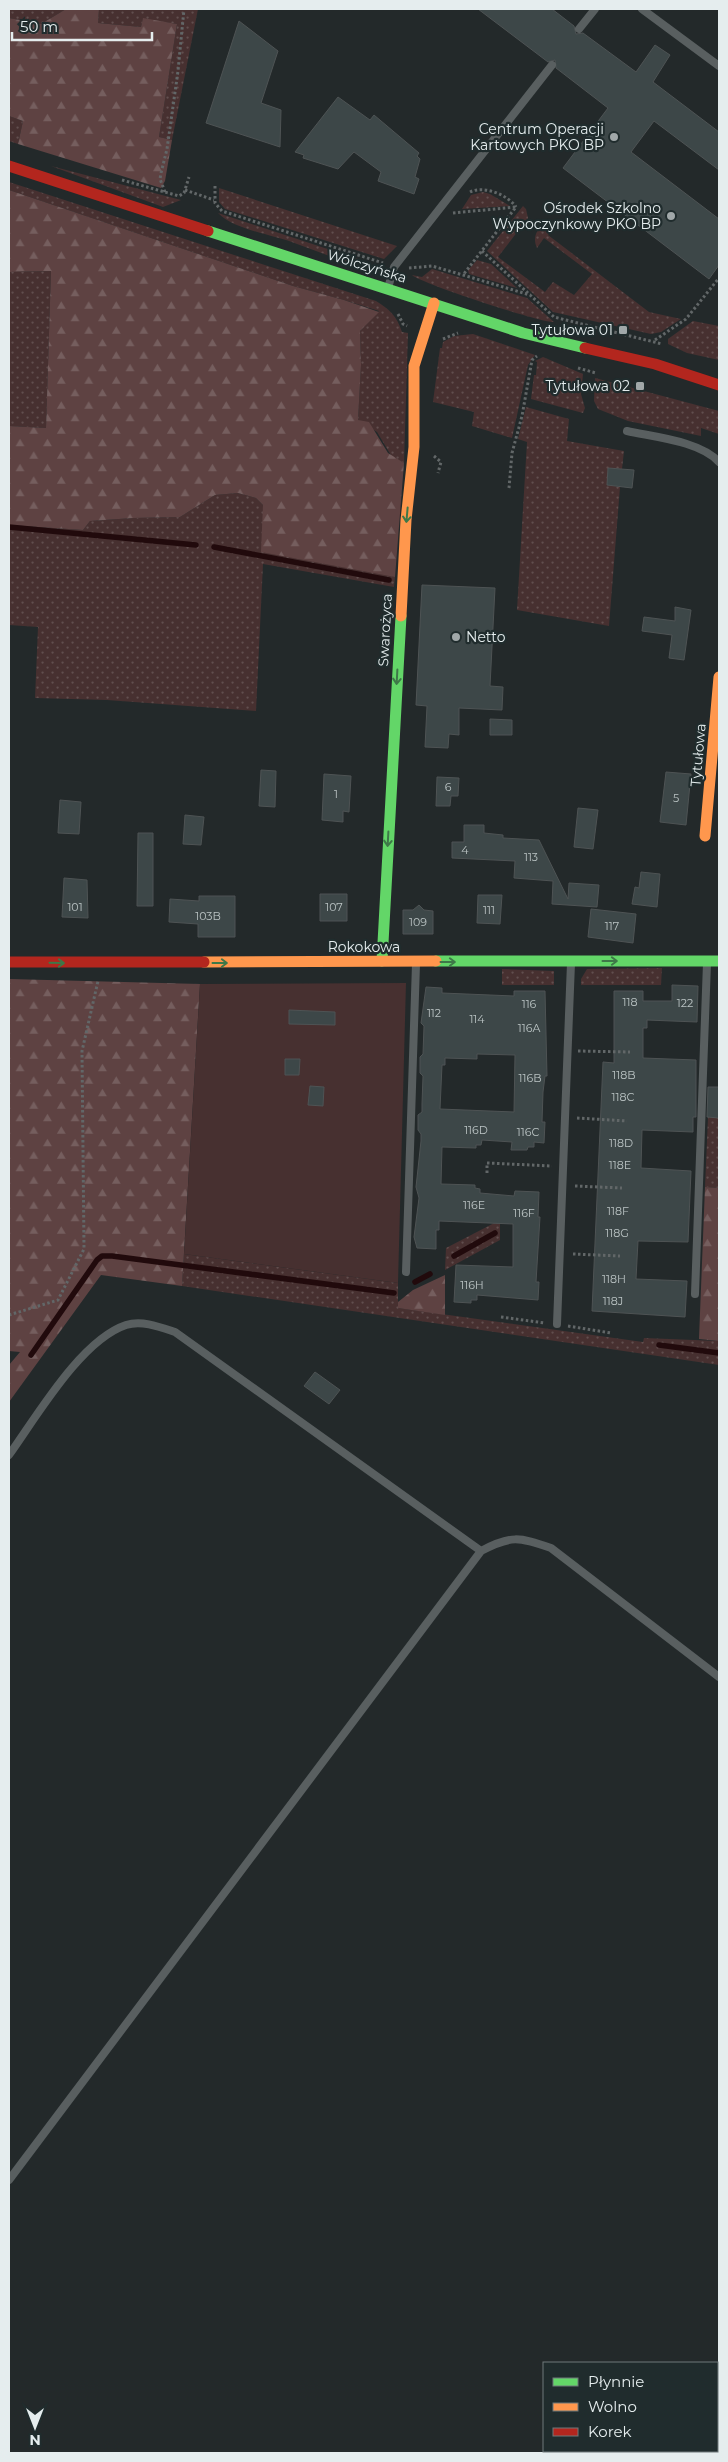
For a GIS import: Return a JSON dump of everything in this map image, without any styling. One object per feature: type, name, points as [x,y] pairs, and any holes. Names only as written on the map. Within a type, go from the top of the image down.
[{"type":"street","name":"Wólczyńska","points":[[9,166],[523,333],[656,364],[719,385]]},
{"type":"street","name":"Swarożyca","points":[[382,962],[411,466],[414,448],[414,366],[434,303]]},
{"type":"street","name":"Tytułowa","points":[[705,836],[719,677]]},
{"type":"street","name":"Rokokowa","points":[[9,962],[102,964],[719,961]]},
{"type":"lane","points":[[579,29],[595,9]]},
{"type":"lane","points":[[642,9],[719,66]]},
{"type":"lane","points":[[388,288],[394,267],[552,65]]},
{"type":"lane","points":[[627,431],[694,446],[707,452],[719,462]]},
{"type":"lane","points":[[406,1272],[416,962]]},
{"type":"lane","points":[[557,1324],[572,962]]},
{"type":"lane","points":[[695,1294],[707,962]]},
{"type":"lane","points":[[9,1455],[82,1354],[102,1336],[128,1324],[153,1324],[175,1332],[481,1552]]},
{"type":"lane","points":[[9,2180],[481,1552],[502,1540],[528,1540],[551,1548],[719,1676]]},
{"type":"path","points":[[165,192],[160,179],[167,149],[178,71],[184,9]]},
{"type":"path","points":[[119,179],[179,196],[185,190],[189,177]]},
{"type":"path","points":[[215,186],[214,200],[217,207],[222,211],[383,264]]},
{"type":"path","points":[[468,193],[476,189],[488,190],[516,207]]},
{"type":"path","points":[[185,190],[214,200]]},
{"type":"path","points":[[449,218],[459,205]]},
{"type":"path","points":[[455,211],[516,207]]},
{"type":"path","points":[[463,275],[516,207]]},
{"type":"path","points":[[482,251],[554,317],[655,340],[664,345]]},
{"type":"path","points":[[416,258],[420,267]]},
{"type":"path","points":[[409,268],[432,266],[530,295]]},
{"type":"path","points":[[655,340],[686,319],[719,278]]},
{"type":"path","points":[[509,488],[512,453],[522,416],[532,360],[542,354]]},
{"type":"path","points":[[9,1315],[58,1300],[84,1249],[82,1051],[102,964]]},
{"type":"path","points":[[568,1050],[630,1052]]},
{"type":"path","points":[[565,1118],[627,1121]]},
{"type":"path","points":[[486,1173],[487,1163],[563,1166]]},
{"type":"path","points":[[562,1185],[622,1188]]},
{"type":"path","points":[[560,1254],[620,1256]]},
{"type":"shaded area","points":[[9,9],[66,9],[41,24],[9,18]]},
{"type":"shaded area","points":[[99,9],[198,9],[172,140],[159,137],[177,24],[143,19],[141,27],[98,23]]},
{"type":"shaded area","points":[[9,116],[23,121],[18,144],[9,141]]},
{"type":"shaded area","points":[[51,166],[181,200],[163,207]]},
{"type":"shaded area","points":[[9,182],[381,304],[395,317],[402,332],[408,333],[404,463],[392,457],[377,432],[358,420],[361,365],[360,331],[379,311],[293,286],[9,190]]},
{"type":"shaded area","points":[[219,188],[397,246],[384,259],[225,209],[219,202]]},
{"type":"shaded area","points":[[483,192],[510,206],[462,209],[471,195]]},
{"type":"shaded area","points":[[523,206],[526,209],[528,218],[498,257],[545,292],[553,282],[574,295],[592,274],[544,238],[537,248],[535,239],[538,231],[544,225],[553,222],[556,224],[548,235],[649,312],[681,319],[661,332],[651,334],[553,312],[487,251]]},
{"type":"shaded area","points":[[218,213],[358,259],[355,264],[340,260],[288,241],[244,228],[225,219]]},
{"type":"shaded area","points":[[477,260],[491,264],[517,288],[469,274],[468,270]]},
{"type":"shaded area","points":[[432,269],[527,298],[554,322],[544,321],[481,302],[412,275],[422,277]]},
{"type":"shaded area","points":[[51,271],[46,428],[9,426],[9,272]]},
{"type":"shaded area","points":[[693,321],[719,326],[719,360],[687,353],[668,344],[668,339]]},
{"type":"shaded area","points":[[473,334],[535,355],[528,365],[512,438],[472,426],[474,412],[433,402],[440,348],[442,348],[443,342],[454,336]]},
{"type":"shaded area","points":[[543,357],[583,374],[581,394],[585,408],[583,413],[531,399],[534,375],[536,375],[537,362],[535,361]]},
{"type":"shaded area","points":[[595,378],[719,411],[719,434],[701,428],[701,436],[628,421],[598,409],[594,401]]},
{"type":"shaded area","points":[[526,407],[569,419],[567,441],[624,451],[622,469],[609,468],[607,485],[620,487],[609,626],[517,610],[527,442],[518,439]]},
{"type":"shaded area","points":[[238,493],[256,498],[263,505],[263,526],[395,577],[394,587],[263,564],[256,711],[107,700],[35,698],[38,627],[9,625],[9,525],[83,530],[90,521],[180,517],[215,495]]},
{"type":"shaded area","points":[[662,968],[661,985],[581,985],[581,979],[587,969]]},
{"type":"shaded area","points":[[502,969],[554,971],[554,985],[502,985]]},
{"type":"shaded area","points":[[406,983],[398,1283],[184,1254],[200,984]]},
{"type":"shaded area","points":[[708,1117],[719,1118],[719,1188],[705,1187]]},
{"type":"shaded area","points":[[500,1220],[500,1240],[445,1270],[446,1248]]},
{"type":"shaded area","points":[[184,1254],[398,1283],[398,1308],[643,1342],[644,1338],[719,1341],[719,1365],[182,1286]]},
{"type":"green space","points":[[66,9],[99,9],[98,23],[141,27],[143,18],[177,24],[159,137],[172,140],[165,181],[161,188],[18,144],[23,121],[9,116],[9,18],[41,24]]},
{"type":"green space","points":[[9,190],[293,286],[379,312],[360,331],[361,365],[358,420],[369,422],[388,453],[404,463],[395,577],[261,552],[263,505],[256,498],[238,493],[215,495],[180,517],[90,521],[83,530],[9,525],[9,426],[46,428],[51,271],[9,272]]},
{"type":"green space","points":[[9,979],[200,984],[182,1286],[101,1275],[9,1402],[9,1365],[20,1352],[9,1351]]},
{"type":"green space","points":[[705,1187],[719,1188],[719,1341],[699,1339]]},
{"type":"green space","points":[[445,1275],[445,1315],[398,1308],[398,1302],[413,1290]]},
{"type":"building","points":[[478,9],[552,9],[574,26],[576,34],[583,33],[636,72],[655,45],[670,55],[653,82],[719,132],[719,170],[654,121],[631,152],[719,219],[719,265],[709,279],[563,168],[608,108],[556,68],[555,60],[548,62]]},
{"type":"building","points":[[239,21],[278,51],[261,103],[281,110],[280,147],[206,123]]},
{"type":"building","points":[[338,97],[370,120],[374,115],[419,153],[417,156],[420,159],[415,177],[419,179],[414,194],[378,181],[381,172],[354,152],[338,169],[303,158],[304,155],[295,152]]},
{"type":"building","points":[[608,468],[634,470],[632,488],[607,485]]},
{"type":"building","name":"Netto","points":[[422,585],[495,588],[490,686],[503,687],[502,710],[459,708],[459,735],[449,734],[448,748],[425,747],[427,706],[416,705]]},
{"type":"building","points":[[675,607],[691,610],[684,660],[669,658],[672,635],[642,631],[644,617],[675,621]]},
{"type":"building","points":[[490,719],[512,720],[512,735],[490,735]]},
{"type":"building","points":[[261,770],[276,771],[275,807],[259,806]]},
{"type":"building","points":[[666,772],[691,774],[686,825],[660,822]]},
{"type":"building","points":[[324,774],[351,776],[349,812],[343,811],[343,822],[322,820]]},
{"type":"building","points":[[437,777],[459,778],[458,796],[451,796],[450,806],[436,806]]},
{"type":"building","points":[[60,800],[81,802],[79,834],[58,833]]},
{"type":"building","points":[[578,808],[598,810],[593,849],[574,847]]},
{"type":"building","points":[[185,815],[204,817],[201,845],[183,844]]},
{"type":"building","points":[[464,825],[484,825],[484,833],[503,835],[503,838],[539,840],[568,899],[569,883],[599,885],[597,907],[552,904],[553,881],[514,878],[515,861],[452,858],[452,842],[464,842]]},
{"type":"building","points":[[138,833],[153,833],[153,906],[137,906]]},
{"type":"building","points":[[641,872],[660,874],[657,907],[632,904],[635,887],[639,888]]},
{"type":"building","points":[[64,878],[87,880],[88,918],[62,917]]},
{"type":"building","points":[[320,894],[347,894],[347,921],[320,921]]},
{"type":"building","points":[[478,895],[502,895],[500,924],[477,923]]},
{"type":"building","points":[[199,896],[235,896],[235,937],[198,937],[198,924],[169,922],[170,899],[199,901]]},
{"type":"building","points":[[419,905],[424,910],[433,911],[433,934],[403,934],[403,910],[413,910]]},
{"type":"building","points":[[591,909],[636,914],[633,943],[588,937]]},
{"type":"building","points":[[672,985],[698,986],[697,1022],[647,1020],[647,1028],[643,1028],[643,1058],[696,1060],[696,1117],[693,1117],[693,1132],[642,1130],[641,1168],[691,1171],[688,1242],[638,1241],[636,1279],[687,1281],[685,1317],[592,1311],[603,1062],[614,1063],[614,991],[643,991],[643,1001],[672,1001]]},
{"type":"building","points":[[426,987],[442,988],[442,993],[514,996],[514,991],[545,991],[547,1076],[545,1076],[543,1092],[542,1122],[545,1122],[544,1143],[534,1142],[534,1147],[528,1147],[527,1150],[511,1150],[512,1142],[482,1140],[481,1145],[476,1145],[476,1148],[442,1147],[441,1184],[475,1185],[475,1188],[480,1189],[480,1193],[514,1196],[515,1191],[539,1192],[538,1217],[540,1217],[536,1282],[539,1282],[538,1300],[477,1295],[477,1300],[471,1300],[471,1303],[454,1302],[456,1265],[513,1267],[513,1224],[439,1221],[439,1230],[436,1230],[436,1249],[417,1248],[414,1237],[419,1198],[416,1187],[421,1141],[421,1134],[418,1130],[418,1115],[422,1112],[423,1076],[420,1073],[420,1057],[423,1054],[424,1026],[421,1023]],"holes":[[[477,1054],[515,1055],[514,1112],[440,1109],[442,1065],[445,1065],[445,1058],[477,1059]]]},
{"type":"building","points":[[289,1010],[335,1012],[335,1025],[289,1024]]},
{"type":"building","points":[[285,1059],[300,1059],[299,1075],[285,1075]]},
{"type":"building","points":[[310,1086],[324,1087],[323,1106],[308,1105]]},
{"type":"building","points":[[708,1087],[719,1087],[719,1118],[707,1117]]},
{"type":"building","points":[[315,1372],[340,1390],[329,1404],[304,1386]]},
{"type":"waterway","points":[[9,527],[196,545]]},
{"type":"waterway","points":[[214,547],[389,580]]},
{"type":"waterway","points":[[454,1256],[495,1233]]},
{"type":"waterway","points":[[31,1355],[97,1260],[102,1256],[394,1293]]},
{"type":"waterway","points":[[415,1282],[430,1274]]},
{"type":"waterway","points":[[659,1345],[719,1353]]},
{"type":"railway","points":[[718,2390],[719,2385]]},
{"type":"traffic: fast","points":[[208,231],[523,333],[585,348]]},
{"type":"traffic: fast","points":[[382,961],[401,616]]},
{"type":"traffic: fast","points":[[436,961],[719,961]]},
{"type":"traffic: slow","points":[[401,616],[406,520],[414,447],[414,366],[434,303]]},
{"type":"traffic: slow","points":[[705,836],[719,677]]},
{"type":"traffic: slow","points":[[204,962],[436,961]]},
{"type":"traffic: jam","points":[[9,166],[208,231]]},
{"type":"traffic: jam","points":[[585,348],[655,364],[719,385]]},
{"type":"traffic: jam","points":[[9,962],[204,962]]},
{"type":"place","name":"Centrum Operacji Kartowych PKO BP","points":[[614,137]]},
{"type":"place","name":"Ośrodek Szkolno Wypoczynkowy PKO BP","points":[[671,216]]},
{"type":"place","name":"Tytułowa 01","points":[[623,330]]},
{"type":"place","name":"Tytułowa 02","points":[[640,386]]},
{"type":"place","name":"Netto","points":[[456,637]]}]
